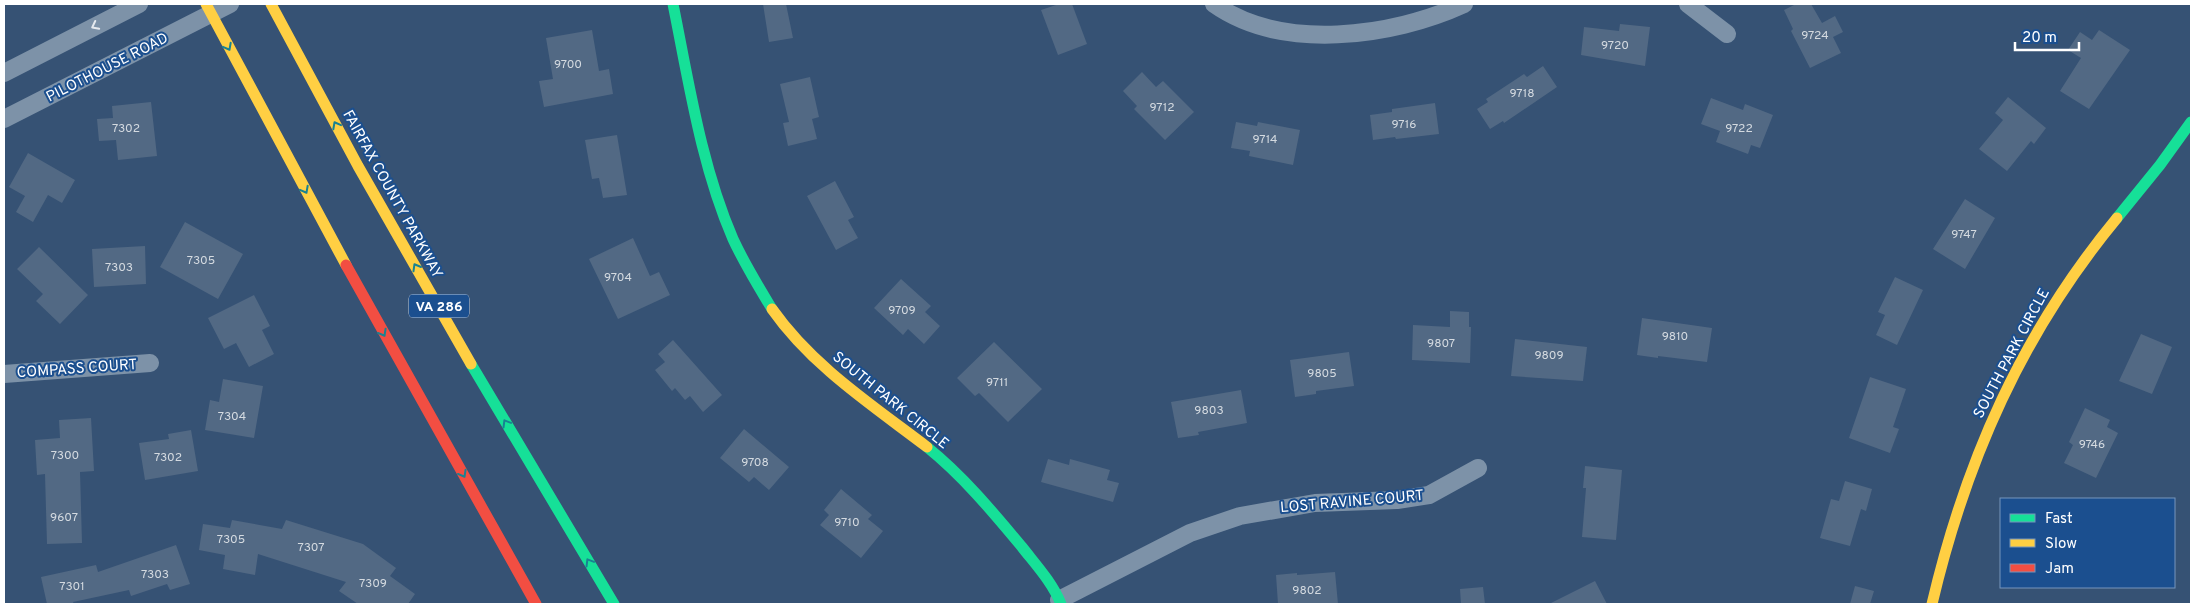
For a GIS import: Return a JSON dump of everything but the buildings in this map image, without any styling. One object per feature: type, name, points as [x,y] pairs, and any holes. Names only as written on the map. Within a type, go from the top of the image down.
[{"type":"main road","name":"FAIRFAX COUNTY PARKWAY","points":[[271,4],[358,166],[497,409],[614,604]]},
{"type":"main road","name":"SOUTH PARK CIRCLE","points":[[673,4],[709,174],[721,211],[747,269],[773,310],[807,351],[850,390],[928,448],[959,475],[1034,563],[1060,602]]},
{"type":"main road","points":[[208,9],[363,297],[536,604]]},
{"type":"main road","name":"SOUTH PARK CIRCLE","points":[[1932,604],[1941,561],[1970,469],[1990,420],[2023,355],[2062,290],[2093,248],[2168,156],[2191,122]]},
{"type":"street","points":[[4,73],[139,4]]},
{"type":"street","name":"PILOTHOUSE ROAD","points":[[4,119],[208,9],[230,4]]},
{"type":"street","points":[[1214,4],[1254,24],[1294,32],[1339,35],[1378,30],[1431,17],[1464,4]]},
{"type":"street","points":[[1688,4],[1727,34]]},
{"type":"street","name":"COMPASS COURT","points":[[4,374],[150,363]]},
{"type":"street","name":"LOST RAVINE COURT","points":[[1060,602],[1190,533],[1240,516],[1315,503],[1397,500],[1429,495],[1478,468]]},
{"type":"traffic: fast","points":[[673,4],[697,123],[712,182],[733,239],[746,266],[772,309]]},
{"type":"traffic: fast","points":[[2117,218],[2160,165],[2191,122]]},
{"type":"traffic: fast","points":[[471,364],[614,604]]},
{"type":"traffic: fast","points":[[927,447],[965,482],[1000,520],[1043,574],[1061,604]]},
{"type":"traffic: slow","points":[[206,4],[346,265]]},
{"type":"traffic: slow","points":[[271,4],[358,166],[471,364]]},
{"type":"traffic: slow","points":[[1932,604],[1962,499],[1980,449],[2002,400],[2026,353],[2053,307],[2083,262],[2117,218]]},
{"type":"traffic: slow","points":[[772,309],[805,349],[824,367],[864,400],[927,447]]},
{"type":"traffic: jam","points":[[346,265],[536,604]]}]
